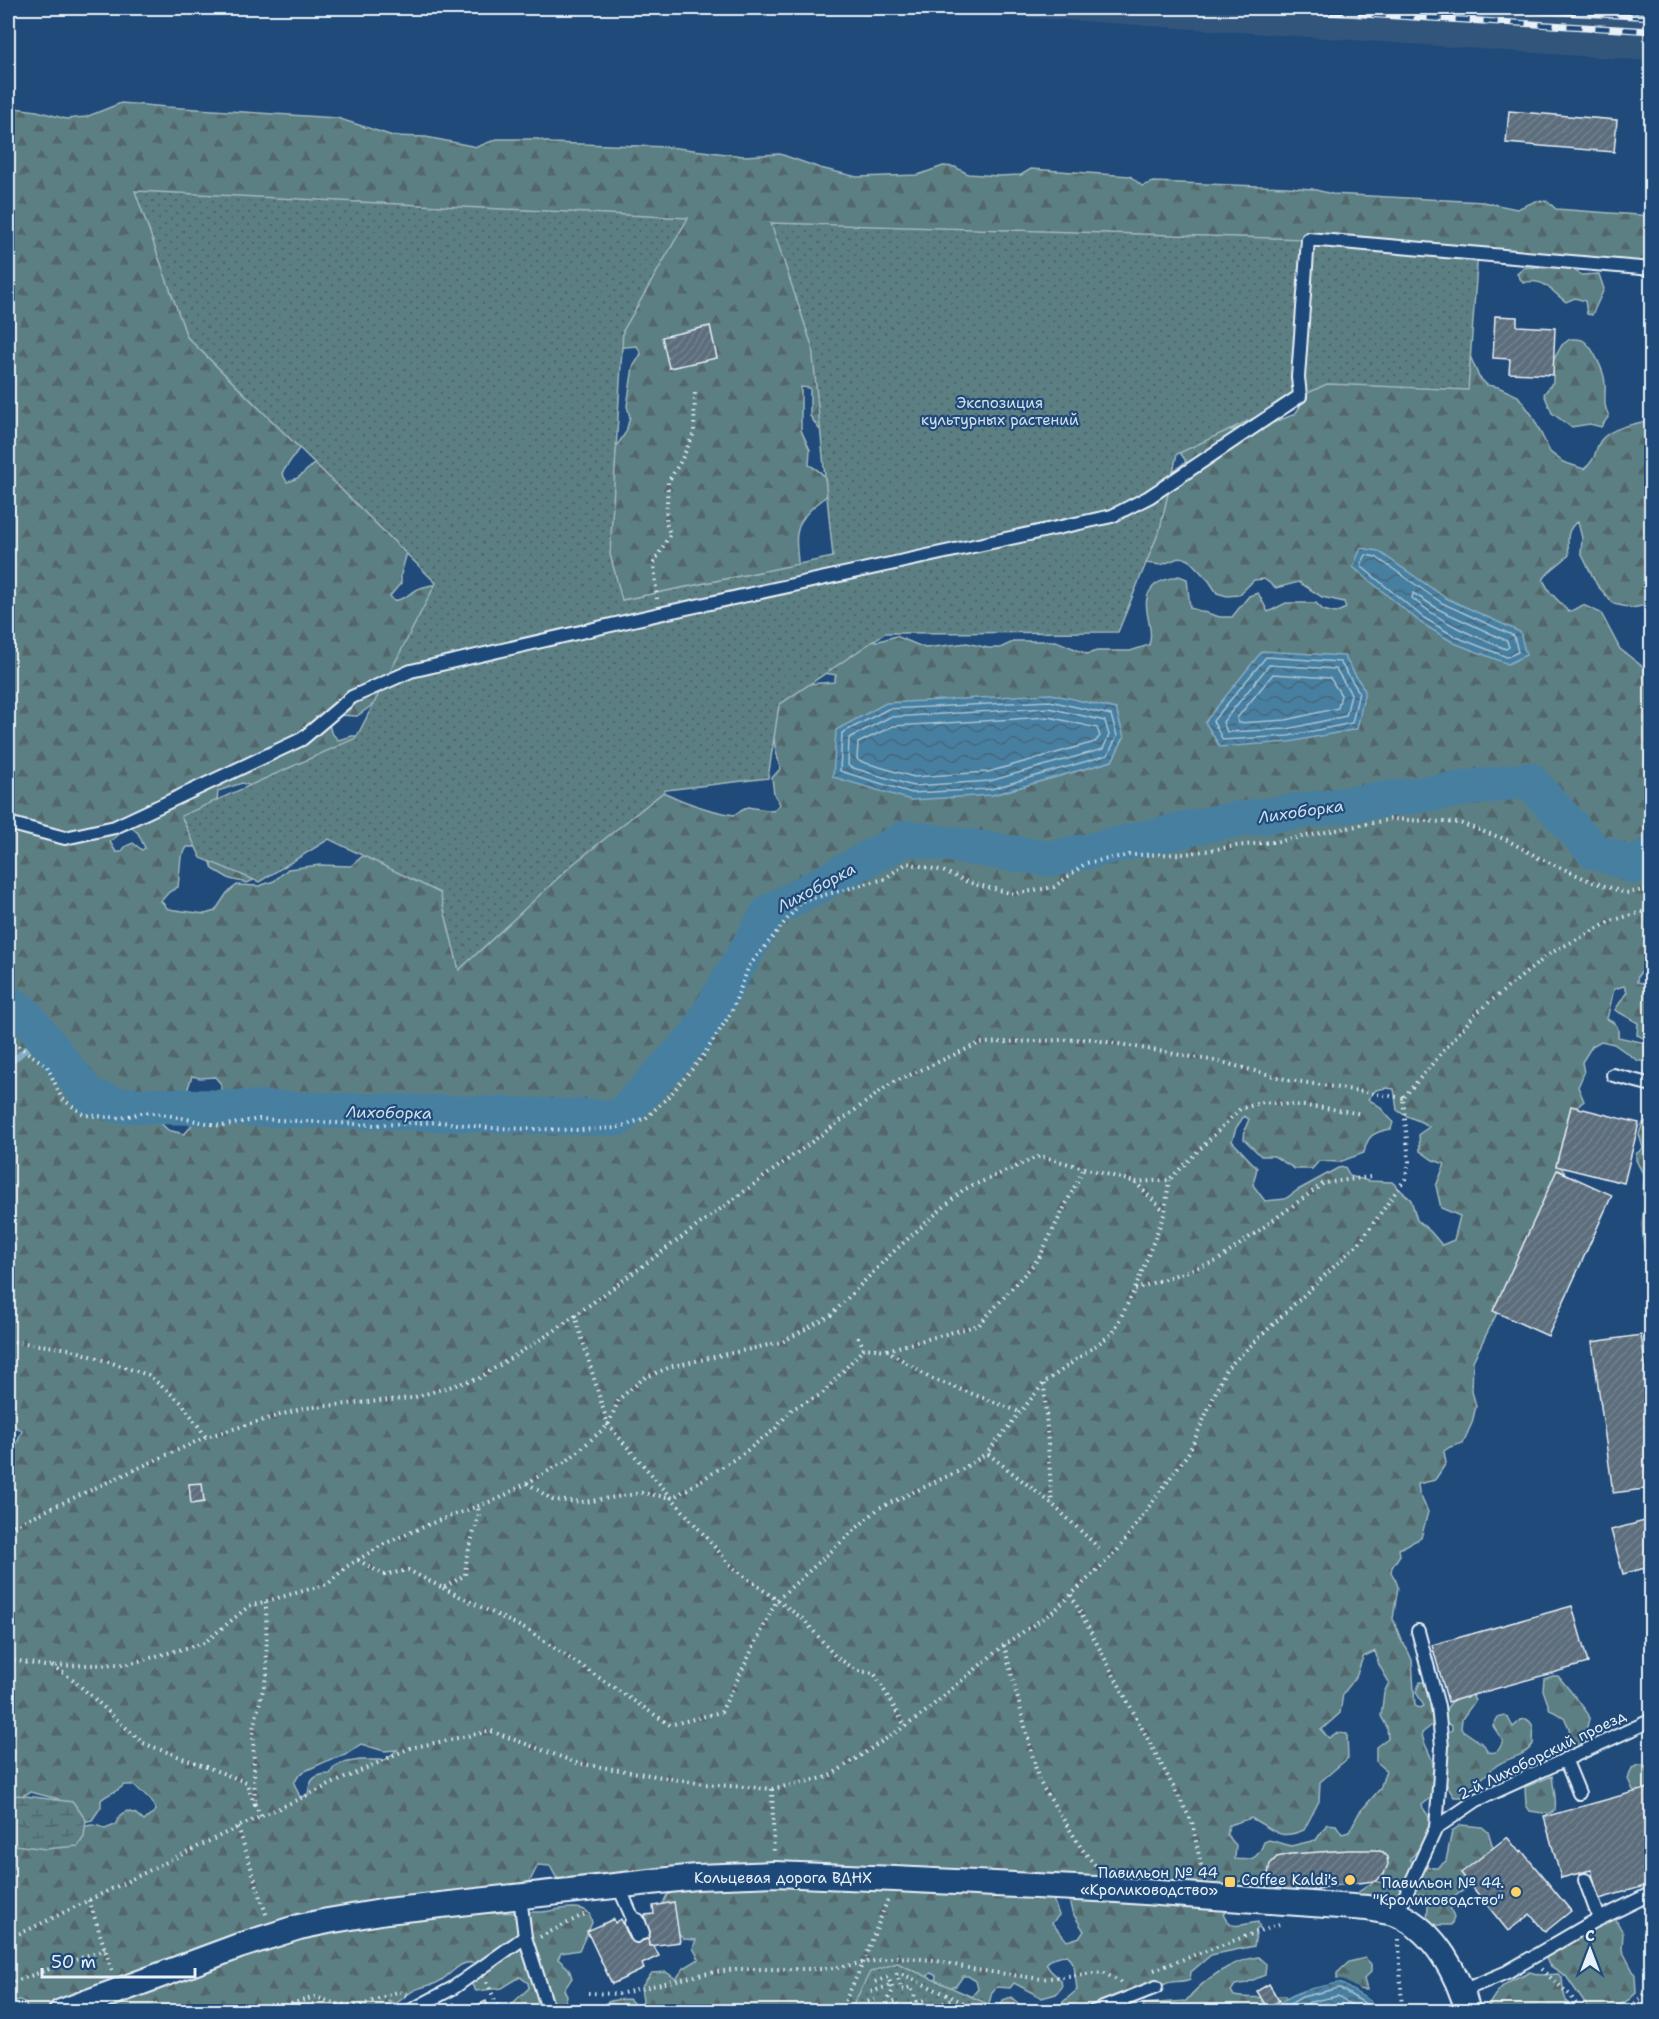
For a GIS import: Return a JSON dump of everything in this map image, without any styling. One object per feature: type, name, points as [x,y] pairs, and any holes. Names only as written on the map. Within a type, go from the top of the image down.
[{"type":"street","name":"Кольцевая дорога ВДНХ","points":[[61,2012],[238,1946],[299,1927],[376,1912],[520,1897],[620,1890],[696,1876],[737,1874],[895,1879],[1367,1908],[1397,1914],[1429,1936],[1445,1958],[1465,2001]]},
{"type":"lane","points":[[8,823],[65,838],[115,827],[302,739],[352,697],[411,671],[659,614],[1112,516],[1149,497],[1300,396],[1298,377],[1308,239],[1652,269]]},
{"type":"lane","points":[[1613,1075],[1652,1085]]},
{"type":"lane","points":[[1397,1914],[1436,1828],[1441,1737],[1438,1706],[1418,1631]]},
{"type":"lane","name":"2-й Лихоборский проезд","points":[[1436,1828],[1477,1800],[1652,1720]]},
{"type":"lane","points":[[1565,1759],[1579,1793]]},
{"type":"lane","points":[[1585,1880],[1599,1918]]},
{"type":"lane","points":[[620,1890],[633,1919],[631,1923],[640,1934]]},
{"type":"lane","points":[[1465,2001],[1507,1972],[1599,1918],[1652,1893]]},
{"type":"lane","points":[[520,1897],[526,1940],[549,2012]]},
{"type":"lane","points":[[408,2012],[453,1988],[526,1940]]},
{"type":"lane","points":[[1093,2012],[1156,1987]]},
{"type":"path","points":[[659,614],[654,562],[670,534],[666,523],[668,482],[694,433],[695,390]]},
{"type":"path","points":[[8,1039],[47,1066],[62,1099],[85,1114],[121,1118],[156,1113],[221,1126],[259,1119],[376,1125],[441,1122],[489,1128],[581,1130],[616,1128],[646,1118],[671,1094],[703,1056],[731,1013],[748,966],[802,901],[884,879],[907,863],[943,871],[970,883],[1014,894],[1054,887],[1086,863],[1129,855],[1185,854],[1281,842],[1392,819],[1460,823],[1507,840],[1539,858],[1590,881],[1626,893],[1652,889]]},
{"type":"path","points":[[8,1938],[261,1816],[410,1748],[491,1731],[577,1763],[704,1784],[772,1789],[828,1777],[919,1717],[1004,1645],[1054,1610],[1117,1551],[1189,1452],[1226,1369],[1360,1242],[1405,1179],[1409,1162],[1403,1098],[1477,1012],[1551,953],[1611,921],[1652,909]]},
{"type":"path","points":[[8,1528],[207,1437],[304,1408],[412,1398],[479,1378],[575,1315],[892,1083],[981,1043],[1090,1039],[1221,1062],[1289,1080],[1403,1098]]},
{"type":"path","points":[[358,1560],[384,1575],[408,1570],[529,1631],[670,1725],[721,1712],[777,1600],[879,1508],[962,1470],[987,1453],[1044,1383],[1113,1333],[1135,1289],[1165,1212],[1169,1180],[1240,1109],[1263,1102],[1362,1114]]},
{"type":"path","points":[[8,1659],[52,1666],[128,1664],[204,1643],[249,1606],[328,1584],[346,1567],[384,1544],[500,1498],[568,1460],[608,1425],[619,1398],[644,1378],[673,1366],[782,1342],[831,1315],[893,1252],[963,1190],[1040,1156],[1135,1182],[1169,1180]]},
{"type":"path","points":[[864,1348],[887,1350],[979,1324],[1039,1258],[1084,1168]]},
{"type":"path","points":[[1135,1289],[1217,1262],[1324,1183],[1370,1177]]},
{"type":"path","points":[[1135,1182],[1165,1212]]},
{"type":"path","points":[[575,1315],[608,1425],[733,1568],[803,1619],[834,1656],[858,1671],[874,1673],[906,1726]]},
{"type":"path","points":[[858,1338],[864,1348]]},
{"type":"path","points":[[8,1341],[70,1349],[148,1375],[182,1403],[207,1437]]},
{"type":"path","points":[[527,1483],[553,1500],[584,1502],[642,1493],[673,1498],[741,1455],[775,1428],[792,1409],[822,1394],[864,1348]]},
{"type":"path","points":[[887,1350],[928,1377],[1020,1412]]},
{"type":"path","points":[[1044,1383],[1052,1504]]},
{"type":"path","points":[[987,1453],[1052,1504],[1099,1548]]},
{"type":"path","points":[[443,1588],[465,1575],[467,1556],[479,1514],[477,1507]]},
{"type":"path","points":[[1071,1595],[1192,1822],[1205,1881]]},
{"type":"path","points":[[255,1805],[253,1729],[267,1674],[266,1601]]},
{"type":"path","points":[[1004,1645],[1039,1781],[1083,1852],[1100,1871]]},
{"type":"path","points":[[52,1666],[70,1677],[143,1743],[246,1782],[261,1816]]},
{"type":"path","points":[[772,1789],[774,1859]]},
{"type":"path","points":[[238,1827],[268,1920]]},
{"type":"path","points":[[840,2012],[863,1963],[895,1879]]},
{"type":"path","points":[[526,1940],[620,1890]]},
{"type":"path","points":[[89,1900],[113,1975]]},
{"type":"path","points":[[1154,1970],[1286,1922]]},
{"type":"path","points":[[8,1984],[105,1949]]},
{"type":"path","points":[[588,1993],[619,1994],[703,1974],[736,1969],[827,1969],[897,1957],[933,1960],[977,1970],[1041,1979],[1103,1972],[1138,1994]]},
{"type":"path","points":[[1400,1962],[1402,2012]]},
{"type":"path","points":[[1536,1965],[1569,1994],[1582,2012]]},
{"type":"path","points":[[481,1969],[500,2012]]},
{"type":"path","points":[[917,2002],[911,1987],[902,1990],[897,1974],[900,1973],[981,2010]]},
{"type":"path","points":[[875,1982],[888,1977],[893,1990],[885,2005],[897,2001],[900,2009],[928,1998]]},
{"type":"path","points":[[871,1992],[891,1985]]},
{"type":"path","points":[[1626,2012],[1652,1987]]},
{"type":"path","points":[[262,2012],[315,1996],[337,2004],[360,2006],[399,1991],[414,1999],[430,2000]]},
{"type":"path","points":[[862,2012],[867,2002],[879,1998]]},
{"type":"path","points":[[921,2012],[954,1999]]},
{"type":"path","points":[[1632,2005],[1638,2010],[1652,2003]]},
{"type":"path","points":[[908,2005],[911,2012]]},
{"type":"path","points":[[1616,2012],[1632,2005]]},
{"type":"path","points":[[948,2012],[953,2009],[954,2012]]},
{"type":"path","points":[[973,2012],[981,2010]]},
{"type":"shaded area","points":[[870,8],[1651,8],[1651,61],[1022,17]]},
{"type":"green space","points":[[121,103],[337,118],[393,136],[426,137],[477,147],[497,139],[538,139],[551,143],[669,147],[743,156],[780,154],[820,168],[857,177],[918,175],[943,166],[955,167],[968,174],[998,176],[1021,175],[1031,169],[1130,176],[1142,186],[1153,182],[1287,187],[1312,189],[1332,194],[1483,202],[1517,209],[1536,201],[1547,201],[1556,209],[1651,216],[1651,267],[1569,266],[1581,275],[1599,274],[1604,289],[1592,315],[1587,314],[1585,301],[1575,298],[1566,302],[1542,283],[1523,283],[1517,274],[1525,267],[1547,268],[1551,263],[1491,260],[1457,254],[1468,351],[1479,377],[1487,385],[1518,396],[1532,415],[1550,452],[1563,462],[1584,469],[1592,461],[1605,436],[1625,426],[1652,421],[1651,600],[1647,605],[1632,608],[1614,604],[1597,585],[1581,553],[1582,538],[1578,522],[1569,532],[1569,555],[1543,580],[1550,592],[1569,612],[1583,605],[1601,613],[1620,649],[1643,667],[1651,677],[1652,956],[1649,968],[1638,975],[1637,982],[1651,985],[1651,1038],[1648,1040],[1637,1035],[1638,1023],[1615,1010],[1627,992],[1624,986],[1614,989],[1607,1019],[1617,1026],[1618,1037],[1645,1043],[1651,1053],[1648,1061],[1638,1061],[1614,1044],[1601,1041],[1592,1046],[1582,1062],[1584,1073],[1578,1087],[1584,1101],[1571,1112],[1566,1121],[1571,1131],[1557,1161],[1566,1175],[1473,1361],[1472,1391],[1476,1406],[1472,1423],[1463,1443],[1444,1451],[1446,1463],[1435,1480],[1418,1484],[1428,1512],[1421,1538],[1399,1549],[1400,1555],[1392,1567],[1391,1572],[1398,1587],[1393,1619],[1412,1660],[1415,1706],[1420,1708],[1424,1706],[1416,1692],[1420,1682],[1425,1682],[1432,1693],[1430,1707],[1436,1722],[1422,1733],[1433,1763],[1432,1775],[1438,1781],[1439,1791],[1422,1805],[1429,1817],[1430,1828],[1426,1840],[1410,1859],[1416,1867],[1437,1868],[1446,1861],[1452,1831],[1461,1825],[1482,1827],[1488,1832],[1493,1848],[1464,1890],[1448,1901],[1454,1918],[1451,1925],[1435,1925],[1427,1920],[1428,1906],[1425,1895],[1418,1894],[1406,1899],[1385,1894],[1369,1906],[1356,1900],[1357,1893],[1375,1881],[1385,1884],[1383,1870],[1269,1879],[1267,1887],[1271,1896],[1271,1909],[1263,1913],[1251,1911],[1247,1895],[1251,1883],[1248,1879],[1235,1885],[1239,1895],[1234,1907],[1223,1914],[1229,1923],[1237,1926],[1258,1922],[1260,1928],[1257,1928],[1254,1946],[1211,1955],[1191,1972],[1190,1979],[1165,1984],[1144,2000],[1138,1997],[1094,2011],[1059,2011],[1063,2002],[1077,1990],[1074,1966],[1067,1955],[1056,1957],[1046,1964],[1061,1980],[1062,1987],[1056,1994],[1042,1998],[1014,1983],[1010,1988],[997,1987],[992,1992],[988,2007],[968,2001],[978,1989],[976,1981],[968,1976],[963,1976],[956,1986],[942,1989],[934,1987],[936,1976],[931,1973],[918,1985],[857,2011],[598,2011],[608,2002],[629,1999],[636,2006],[641,2007],[643,2001],[641,1988],[652,1973],[666,1972],[676,1979],[684,1968],[699,1959],[693,1948],[696,1940],[685,1939],[655,1918],[667,1895],[677,1890],[566,1883],[556,1877],[550,1866],[538,1865],[528,1885],[467,1908],[473,1914],[542,1912],[570,1908],[588,1912],[592,1923],[579,1950],[561,1953],[558,1959],[569,1969],[572,1978],[564,1990],[567,1996],[564,2006],[552,2010],[511,2011],[513,2003],[529,1988],[528,1983],[520,1977],[502,1988],[476,1991],[470,1982],[480,1966],[467,1963],[440,1981],[413,1991],[396,2004],[388,2000],[388,2007],[381,2011],[28,2012],[25,2002],[19,2000],[9,2003],[8,2011],[8,1834],[81,1828],[91,1825],[105,1829],[115,1825],[120,1815],[127,1811],[136,1814],[144,1821],[156,1810],[151,1800],[133,1785],[124,1785],[101,1800],[101,1807],[92,1820],[83,1822],[58,1799],[30,1792],[8,1802],[8,1725],[15,1711],[8,1695],[8,1495],[13,1485],[14,1451],[22,1431],[12,1424],[8,1427],[8,107],[37,111],[66,119],[86,117]],"holes":[[[637,346],[641,354],[633,367],[627,406],[630,417],[626,432],[616,447],[607,552],[618,621],[799,577],[796,541],[799,525],[811,509],[831,490],[823,475],[809,465],[810,450],[801,430],[801,387],[810,388],[810,416],[819,429],[1175,446],[1186,461],[1143,488],[1146,563],[1161,565],[1181,557],[1189,560],[1217,593],[1227,596],[1239,595],[1254,580],[1264,579],[1276,588],[1299,582],[1322,597],[1344,602],[1346,608],[1335,613],[1323,610],[1316,603],[1286,603],[1268,612],[1258,593],[1249,596],[1232,617],[1220,617],[1190,608],[1187,579],[1179,576],[1156,584],[1150,591],[1146,605],[1150,629],[1149,645],[1130,651],[1097,651],[1087,654],[1056,641],[1015,641],[1000,648],[967,643],[925,648],[896,636],[879,641],[856,641],[824,673],[836,675],[834,682],[797,687],[782,698],[776,714],[774,732],[780,769],[772,778],[774,794],[780,804],[773,811],[748,807],[734,815],[721,813],[687,802],[642,782],[371,849],[351,866],[320,865],[288,869],[274,881],[259,886],[237,885],[227,893],[215,911],[205,914],[168,909],[161,901],[169,892],[178,887],[181,857],[187,847],[206,847],[213,869],[230,879],[247,883],[264,875],[217,801],[218,791],[242,783],[251,786],[375,752],[360,736],[338,740],[331,732],[328,720],[338,715],[357,716],[381,701],[443,584],[420,588],[394,601],[390,596],[401,583],[401,574],[411,538],[317,462],[300,476],[287,482],[282,473],[300,447],[601,349]],[[1292,387],[1300,407],[1295,414],[1254,431],[1230,430],[1253,424],[1284,397]],[[1124,737],[1112,761],[992,795]],[[132,828],[138,833],[145,848],[142,850],[133,843],[121,852],[116,852],[110,842],[123,831]],[[192,1076],[215,1077],[221,1084],[221,1106],[231,1116],[226,1120],[210,1118],[199,1120],[193,1123],[184,1134],[168,1130],[151,1114],[149,1100],[187,1091]],[[1394,1089],[1397,1110],[1429,1127],[1419,1134],[1420,1151],[1433,1160],[1445,1164],[1436,1186],[1441,1208],[1460,1216],[1454,1240],[1442,1245],[1417,1220],[1411,1200],[1392,1182],[1368,1181],[1350,1176],[1345,1167],[1338,1168],[1285,1199],[1265,1201],[1253,1185],[1257,1168],[1232,1141],[1236,1128],[1244,1116],[1249,1119],[1244,1139],[1261,1156],[1274,1156],[1295,1169],[1312,1169],[1319,1161],[1339,1162],[1364,1153],[1372,1135],[1391,1129],[1393,1122],[1379,1106],[1368,1099],[1376,1090]],[[1375,1651],[1379,1665],[1389,1682],[1384,1693],[1381,1716],[1387,1727],[1388,1738],[1376,1747],[1376,1761],[1386,1770],[1380,1789],[1359,1813],[1349,1832],[1342,1834],[1336,1825],[1327,1824],[1316,1840],[1291,1846],[1269,1840],[1264,1842],[1254,1858],[1235,1859],[1236,1845],[1227,1835],[1229,1825],[1251,1818],[1276,1833],[1288,1834],[1304,1830],[1319,1801],[1320,1782],[1348,1758],[1347,1734],[1336,1733],[1329,1738],[1321,1730],[1340,1713],[1343,1694],[1356,1677],[1363,1657]],[[361,1744],[384,1751],[397,1750],[385,1760],[342,1763],[334,1767],[330,1774],[320,1775],[313,1779],[308,1795],[300,1797],[294,1783],[305,1771],[345,1755]],[[1061,1893],[1069,1900],[1072,1912],[1084,1931],[1080,1937],[1067,1941],[1052,1923],[1059,1915],[1051,1894]]]},
{"type":"green space","name":"Экспозиция культурных растений","points":[[135,191],[688,218],[623,331],[610,554],[622,600],[833,557],[812,346],[771,223],[1308,239],[1478,251],[1468,390],[1327,384],[1177,454],[1160,529],[1118,632],[885,633],[779,705],[768,778],[666,790],[572,865],[459,970],[440,893],[329,839],[259,882],[201,858],[181,816],[356,738],[436,583],[187,337]]},
{"type":"green space","points":[[1570,339],[1581,339],[1587,344],[1595,354],[1603,373],[1605,404],[1609,416],[1601,427],[1590,424],[1571,427],[1552,413],[1544,394],[1553,382],[1553,361],[1562,345]]},
{"type":"green space","points":[[1651,1121],[1651,1197],[1643,1195],[1644,1176],[1636,1160],[1636,1154],[1643,1148],[1639,1134],[1643,1123]]},
{"type":"green space","points":[[1652,1200],[1651,1261],[1643,1241],[1643,1214],[1647,1201]]},
{"type":"green space","points":[[1558,1676],[1589,1716],[1586,1738],[1576,1747],[1572,1744],[1564,1717],[1550,1710],[1543,1690],[1544,1679]]},
{"type":"green space","points":[[1470,1690],[1475,1701],[1462,1719],[1461,1729],[1484,1745],[1488,1752],[1496,1752],[1503,1741],[1493,1726],[1498,1717],[1504,1715],[1513,1727],[1526,1719],[1533,1726],[1533,1744],[1526,1752],[1496,1766],[1464,1797],[1454,1797],[1443,1776],[1440,1761],[1441,1737],[1452,1730],[1452,1726],[1443,1716],[1447,1707],[1454,1700]]},
{"type":"green space","points":[[1644,1765],[1650,1771],[1647,1791],[1642,1794],[1633,1790],[1628,1779],[1632,1768]]},
{"type":"green space","points":[[1552,1776],[1555,1810],[1549,1814],[1530,1811],[1526,1805],[1525,1787]]},
{"type":"green space","points":[[18,1795],[73,1802],[86,1820],[84,1837],[78,1846],[46,1849],[8,1844],[8,1798]]},
{"type":"green space","points":[[1611,1915],[1623,1933],[1622,1950],[1635,1975],[1636,1993],[1614,2007],[1588,2008],[1566,1976],[1549,1965],[1543,1951]]},
{"type":"green space","points":[[1258,1957],[1266,1964],[1265,1975],[1235,1985],[1231,1991],[1234,1996],[1254,1998],[1285,1996],[1289,2005],[1275,2011],[1142,2012],[1144,2004],[1186,2001],[1200,1986],[1219,1972],[1238,1962]]},
{"type":"green space","points":[[1365,1958],[1371,1964],[1371,1972],[1364,1979],[1367,1990],[1354,1989],[1348,1994],[1337,1978],[1337,1973],[1349,1962]]},
{"type":"green space","points":[[897,1963],[1003,2011],[850,2011],[870,1972]]},
{"type":"green space","points":[[1530,1972],[1540,1975],[1558,1974],[1562,1977],[1564,1996],[1573,2011],[1488,2011],[1487,2008],[1491,2001],[1504,1985]]},
{"type":"green space","points":[[1011,1997],[1026,2011],[999,2012],[1003,2000]]},
{"type":"water","points":[[1361,548],[1378,551],[1446,598],[1520,632],[1526,655],[1508,664],[1454,643],[1421,623],[1353,567]]},
{"type":"water","points":[[1262,651],[1344,656],[1365,691],[1357,729],[1289,742],[1220,747],[1205,722]]},
{"type":"water","points":[[1051,694],[1116,709],[1124,737],[1112,761],[992,795],[911,800],[833,777],[836,730],[886,703]]},
{"type":"water","points":[[1340,1982],[1370,2000],[1381,2011],[1269,2012],[1293,1995],[1311,1988]]},
{"type":"pier","points":[[1341,1979],[1372,1997],[1384,2012],[1370,2000],[1340,1982],[1307,1989],[1306,1986]]},
{"type":"building","points":[[1509,111],[1617,120],[1614,152],[1506,143]]},
{"type":"building","points":[[1495,316],[1517,317],[1517,326],[1555,328],[1553,375],[1509,373],[1510,359],[1493,358]]},
{"type":"building","points":[[710,326],[717,358],[669,368],[662,337]]},
{"type":"building","points":[[1571,1106],[1639,1123],[1624,1183],[1556,1166]]},
{"type":"building","points":[[1557,1170],[1612,1195],[1548,1336],[1493,1311]]},
{"type":"building","points":[[1641,1335],[1652,1410],[1652,1488],[1613,1493],[1592,1342]]},
{"type":"building","points":[[202,1483],[204,1502],[191,1504],[189,1484]]},
{"type":"building","points":[[1652,1519],[1652,1592],[1645,1568],[1623,1574],[1611,1530]]},
{"type":"building","points":[[1572,1606],[1588,1663],[1448,1702],[1432,1645]]},
{"type":"building","points":[[1652,1787],[1652,1884],[1599,1899],[1591,1870],[1561,1878],[1544,1817]]},
{"type":"building","name":"Павильон № 44. \"Кролиководство\"","points":[[1507,1837],[1520,1853],[1522,1851],[1571,1911],[1545,1932],[1530,1914],[1508,1931],[1461,1873]]},
{"type":"building","points":[[1348,1850],[1383,1852],[1388,1864],[1384,1874],[1375,1881],[1331,1886],[1305,1892],[1287,1892],[1278,1889],[1267,1879],[1270,1864],[1277,1857]]},
{"type":"building","points":[[674,1902],[680,1942],[649,1946],[645,1915],[654,1914],[653,1906]]},
{"type":"building","points":[[614,1919],[615,1923],[621,1919],[630,1939],[647,1931],[649,1946],[654,1946],[659,1956],[642,1964],[644,1969],[612,1984],[587,1931]]},
{"type":"building","points":[[1269,1984],[1279,2001],[1267,2008],[1257,1991]]},
{"type":"building","points":[[486,2001],[490,2012],[463,2012]]},
{"type":"waterway","name":"Лихоборка","points":[[8,1003],[24,1013],[89,1096],[117,1105],[619,1118],[697,1035],[769,912],[906,838],[1052,859],[1219,822],[1529,780],[1594,851],[1635,866],[1652,854]]},
{"type":"waterway","points":[[8,1065],[42,1035]]},
{"type":"railway","points":[[1260,8],[1652,31]]},
{"type":"railway","points":[[1492,8],[1652,17]]},
{"type":"place","name":"Coffee Kaldi's","points":[[1350,1880]]},
{"type":"place","name":"Павильон № 44 «Кролиководство»","points":[[1230,1882]]},
{"type":"place","name":"Павильон № 44. \"Кролиководство\"","points":[[1516,1892]]}]
